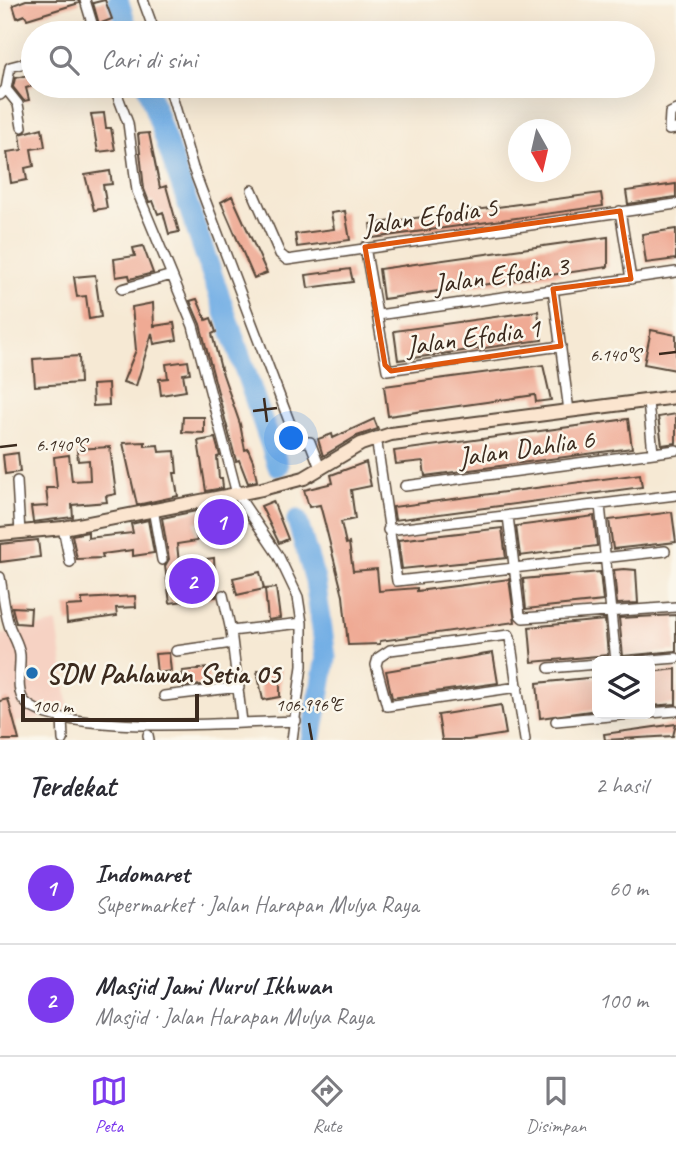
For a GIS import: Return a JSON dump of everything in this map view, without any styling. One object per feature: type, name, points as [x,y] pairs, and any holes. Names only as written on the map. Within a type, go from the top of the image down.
[{"type":"street","points":[[85,0],[91,21]]},
{"type":"street","points":[[143,0],[151,21]]},
{"type":"street","points":[[21,64],[10,67],[3,92],[18,104],[22,127]]},
{"type":"street","points":[[119,98],[128,123],[137,191],[193,326],[237,494],[278,555],[298,597],[303,623],[300,691],[292,740]]},
{"type":"street","points":[[173,98],[193,168],[296,440],[310,442],[320,468]]},
{"type":"street","points":[[676,110],[670,113],[668,121],[669,130],[676,129]]},
{"type":"street","name":"Jalan Efodia 5","points":[[252,190],[280,254],[287,260],[676,204]]},
{"type":"street","points":[[620,211],[631,279]]},
{"type":"street","points":[[365,247],[378,315]]},
{"type":"street","name":"Jalan Efodia 3","points":[[378,315],[676,272]]},
{"type":"street","points":[[122,289],[172,275]]},
{"type":"street","points":[[553,289],[569,411]]},
{"type":"street","name":"Jalan Efodia 1","points":[[378,315],[385,365],[391,371],[561,346]]},
{"type":"street","points":[[0,534],[63,528],[262,489],[304,478],[376,437],[676,397]]},
{"type":"street","points":[[648,402],[653,453]]},
{"type":"street","points":[[376,437],[394,579],[399,582],[513,566],[665,551]]},
{"type":"street","name":"Jalan Dahlia 6","points":[[405,486],[676,450]]},
{"type":"street","points":[[17,481],[20,533]]},
{"type":"street","points":[[388,530],[676,495]]},
{"type":"street","points":[[600,505],[616,656]]},
{"type":"street","points":[[153,509],[162,560]]},
{"type":"street","points":[[508,516],[513,566],[523,618],[676,607]]},
{"type":"street","points":[[63,528],[70,562]]},
{"type":"street","points":[[0,577],[9,625],[20,651],[20,694],[23,701],[62,718],[99,723],[157,725],[296,721]]},
{"type":"street","points":[[223,595],[231,631],[242,722]]},
{"type":"street","points":[[231,631],[303,623]]},
{"type":"street","points":[[518,687],[387,706],[377,672],[378,659],[390,650],[509,635],[518,687],[525,740]]},
{"type":"street","points":[[176,651],[232,643]]},
{"type":"street","points":[[655,660],[676,658]]},
{"type":"street","points":[[549,668],[592,664]]},
{"type":"street","points":[[164,696],[239,687]]},
{"type":"street","points":[[655,713],[676,711]]},
{"type":"street","points":[[556,721],[592,717]]},
{"type":"street","points":[[62,718],[63,740]]},
{"type":"highlighted area","points":[[620,211],[631,279],[553,289],[561,346],[391,371],[385,365],[365,247]]},
{"type":"shaded area","name":"SDN Pahlawan Setia 05","points":[[57,623],[69,711],[0,726],[0,635]]},
{"type":"building","points":[[26,0],[78,0],[79,3],[27,19],[25,15],[17,18],[13,5]]},
{"type":"building","points":[[105,0],[112,19],[98,21],[93,3]]},
{"type":"building","points":[[21,77],[21,97],[13,87],[15,78]]},
{"type":"building","points":[[104,113],[106,128],[111,128],[115,150],[98,152],[91,114]]},
{"type":"building","points":[[42,128],[45,147],[31,149],[34,166],[25,168],[27,180],[11,183],[7,152],[22,150],[20,134]]},
{"type":"building","points":[[149,133],[160,188],[166,186],[179,232],[169,234],[163,212],[158,214],[144,189],[138,134]]},
{"type":"building","points":[[110,171],[112,184],[103,185],[107,208],[94,210],[85,175]]},
{"type":"building","points":[[676,184],[676,197],[628,204],[626,191]]},
{"type":"building","points":[[601,193],[603,206],[372,238],[370,224]]},
{"type":"building","points":[[232,196],[267,273],[254,278],[221,202]]},
{"type":"building","points":[[345,211],[350,240],[297,247],[295,234],[334,229],[331,213]]},
{"type":"building","points":[[676,229],[676,259],[646,263],[642,234]]},
{"type":"building","points":[[608,237],[608,267],[383,299],[379,269]]},
{"type":"building","points":[[143,246],[153,273],[130,279],[129,275],[116,277],[114,259],[135,256],[133,248]]},
{"type":"building","points":[[350,269],[353,282],[308,288],[306,275]]},
{"type":"building","points":[[95,275],[101,317],[89,319],[86,296],[77,297],[74,277]]},
{"type":"building","points":[[197,299],[206,320],[211,318],[216,332],[212,334],[221,369],[240,424],[245,450],[248,449],[253,461],[257,481],[248,483],[239,460],[236,461],[200,324],[190,301]]},
{"type":"building","points":[[153,303],[154,326],[174,323],[177,340],[154,344],[152,333],[136,386],[123,382],[136,350],[132,307]]},
{"type":"building","points":[[538,311],[542,340],[398,360],[394,331]]},
{"type":"building","points":[[651,330],[676,335],[676,370],[644,364]]},
{"type":"building","points":[[79,356],[80,383],[35,386],[33,359]]},
{"type":"building","points":[[188,361],[190,373],[183,374],[186,391],[161,395],[159,379],[168,378],[166,364]]},
{"type":"building","points":[[543,365],[551,400],[536,402],[535,395],[388,416],[384,386]]},
{"type":"building","points":[[108,384],[109,405],[93,406],[92,385]]},
{"type":"building","points":[[676,414],[676,443],[662,445],[658,417]]},
{"type":"building","points":[[183,417],[204,417],[204,433],[182,432]]},
{"type":"building","points":[[374,419],[378,429],[357,436],[323,456],[318,439],[332,434],[333,438]]},
{"type":"building","points":[[628,419],[632,448],[425,476],[423,461],[396,464],[394,451]]},
{"type":"building","points":[[215,438],[220,456],[217,457],[219,478],[222,478],[223,488],[206,491],[198,441]]},
{"type":"building","points":[[145,442],[145,446],[158,445],[159,452],[175,451],[177,473],[174,473],[178,496],[137,505],[123,443]]},
{"type":"building","points":[[110,447],[116,494],[106,496],[107,502],[72,505],[73,517],[33,522],[31,507],[48,506],[46,488],[57,488],[54,457],[69,455],[72,481],[90,480],[89,460],[78,461],[77,449]]},
{"type":"building","points":[[18,453],[20,472],[5,474],[3,455]]},
{"type":"building","points":[[366,462],[371,486],[351,490],[355,519],[341,522],[346,544],[349,543],[353,571],[377,569],[379,591],[417,588],[417,591],[509,579],[515,622],[380,641],[380,644],[348,645],[343,596],[320,505],[309,507],[304,490],[333,483],[331,475]]},
{"type":"building","points":[[640,474],[642,487],[395,520],[393,507]]},
{"type":"building","points":[[273,501],[288,539],[279,543],[261,506]]},
{"type":"building","points":[[235,503],[245,519],[240,521],[241,526],[227,528],[226,518],[195,522],[197,541],[177,544],[179,563],[214,558],[216,597],[170,603],[165,566],[169,559],[162,518]]},
{"type":"building","points":[[672,512],[676,542],[613,549],[609,520]]},
{"type":"building","points":[[594,516],[597,546],[520,556],[516,526]]},
{"type":"building","points":[[148,520],[154,553],[133,556],[133,550],[102,554],[103,558],[77,559],[72,535],[88,532],[88,538],[133,533],[131,524]]},
{"type":"building","points":[[502,528],[506,558],[402,569],[398,540]]},
{"type":"building","points":[[38,540],[40,557],[0,562],[0,544]]},
{"type":"building","points":[[614,570],[636,570],[638,603],[617,604]]},
{"type":"building","points":[[260,572],[264,589],[237,595],[233,578]]},
{"type":"building","points":[[600,572],[603,601],[526,609],[523,579]]},
{"type":"building","points":[[276,588],[280,618],[268,620],[265,589]]},
{"type":"building","points":[[135,596],[136,607],[116,608],[117,616],[67,623],[66,606],[82,605],[82,599]]},
{"type":"building","points":[[12,607],[31,608],[30,624],[16,623]]},
{"type":"building","points":[[676,615],[676,651],[623,656],[619,618]]},
{"type":"building","points":[[605,620],[608,655],[532,662],[529,627]]},
{"type":"building","points":[[169,653],[171,671],[157,673],[155,654]]},
{"type":"building","points":[[493,653],[498,683],[392,698],[386,671]]},
{"type":"building","points":[[280,667],[280,697],[263,700],[257,671]]},
{"type":"building","points":[[207,668],[209,684],[184,687],[182,671]]},
{"type":"building","points":[[676,669],[676,704],[655,706],[655,671]]},
{"type":"building","points":[[592,678],[592,711],[540,718],[537,683]]},
{"type":"building","points":[[8,699],[19,740],[0,740],[0,701]]},
{"type":"building","points":[[501,705],[506,734],[468,740],[442,740],[438,715]]},
{"type":"building","points":[[676,724],[673,736],[605,740],[604,734]]},
{"type":"waterway","points":[[118,0],[125,21]]},
{"type":"waterway","points":[[151,98],[278,466]]},
{"type":"waterway","points":[[297,520],[315,580],[326,658],[311,740]]},
{"type":"place","name":"Indomaret","points":[[221,522]]},
{"type":"place","name":"Masjid Jami Nurul Ikhwan","points":[[192,581]]},
{"type":"place","name":"SDN Pahlawan Setia 05","points":[[32,673]]}]
